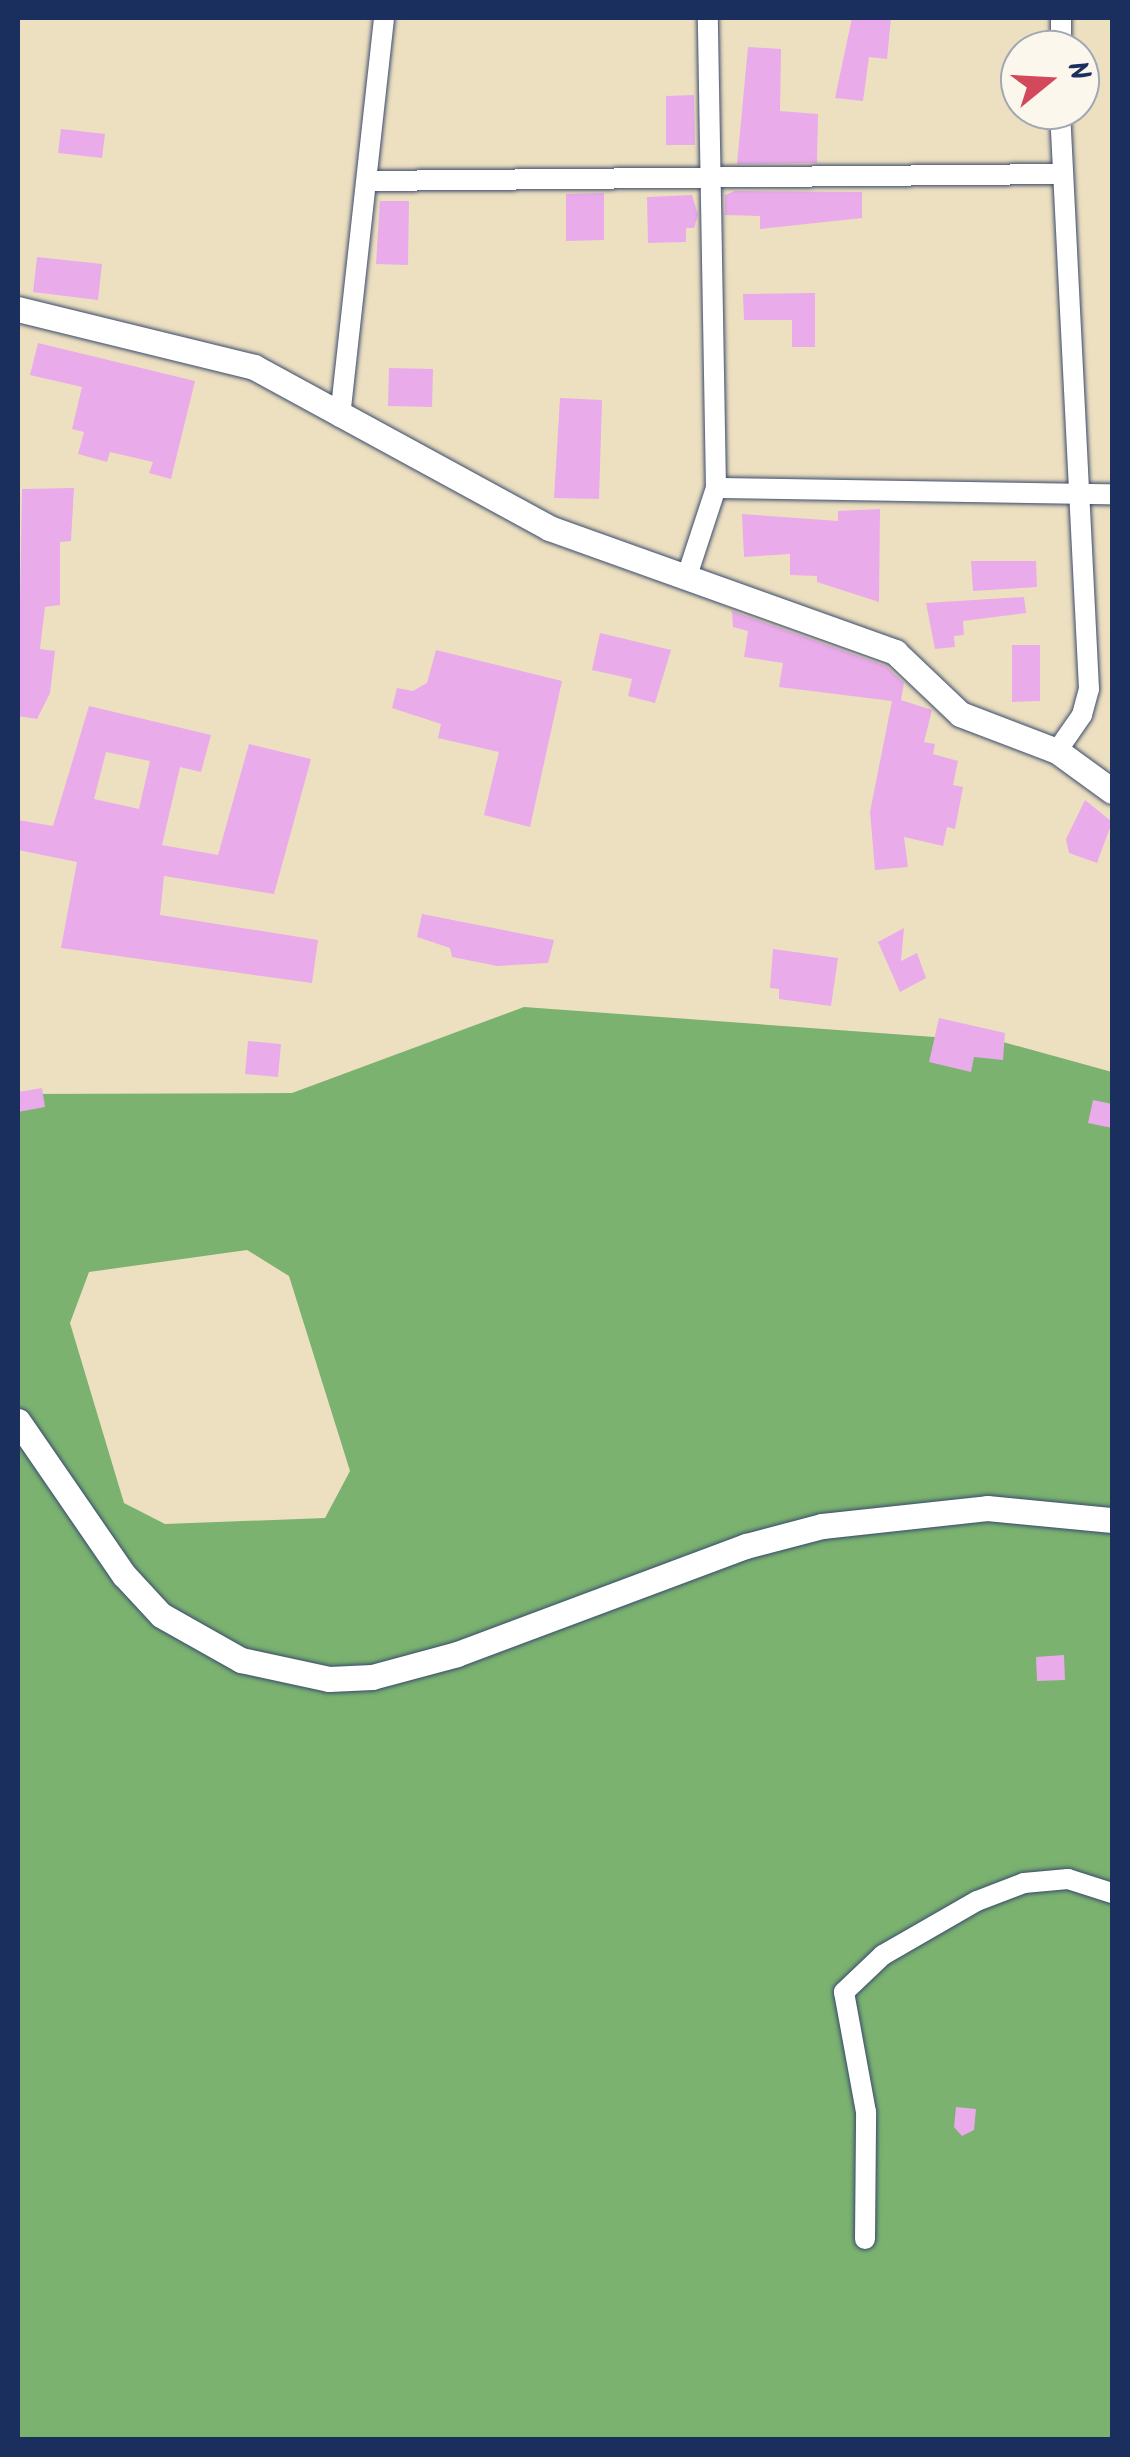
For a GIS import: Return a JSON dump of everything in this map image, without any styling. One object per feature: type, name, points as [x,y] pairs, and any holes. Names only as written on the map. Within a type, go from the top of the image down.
[{"type":"street","points":[[340,417],[384,18]]},
{"type":"street","points":[[687,576],[716,488],[708,18]]},
{"type":"street","points":[[1057,751],[1082,715],[1089,689],[1075,494],[1060,130]]},
{"type":"street","points":[[368,181],[1060,174]]},
{"type":"street","points":[[18,309],[254,366],[340,417],[550,528],[895,652],[960,714],[1057,751],[1112,790]]},
{"type":"street","points":[[716,488],[1112,494]]},
{"type":"street","points":[[18,1420],[124,1575],[160,1615],[240,1660],[328,1679],[372,1678],[443,1658],[746,1546],[822,1526],[987,1508],[1112,1520]]},
{"type":"street","points":[[865,2239],[866,2112],[844,1992],[882,1954],[1008,1889],[1068,1879],[1112,1893]]},
{"type":"green space","points":[[524,1007],[1003,1042],[1112,1072],[1112,2439],[18,2439],[18,1094],[292,1093]],"holes":[[[247,1250],[289,1276],[350,1471],[325,1518],[165,1524],[124,1503],[70,1323],[89,1272]]]},
{"type":"building","points":[[852,18],[891,18],[887,59],[869,57],[863,101],[835,98]]},
{"type":"building","points":[[748,47],[781,49],[780,111],[818,114],[817,163],[737,164]]},
{"type":"building","points":[[694,95],[695,145],[666,145],[666,96]]},
{"type":"building","points":[[61,129],[105,134],[102,158],[58,153]]},
{"type":"building","points":[[735,191],[862,192],[862,218],[760,229],[760,216],[725,215],[725,195]]},
{"type":"building","points":[[604,193],[604,240],[566,241],[566,194]]},
{"type":"building","points":[[692,195],[698,215],[694,228],[686,228],[686,242],[648,243],[647,197]]},
{"type":"building","points":[[380,201],[409,201],[408,265],[376,264]]},
{"type":"building","points":[[37,257],[102,264],[98,300],[33,292]]},
{"type":"building","points":[[815,293],[815,347],[792,347],[792,320],[744,320],[743,294]]},
{"type":"building","points":[[38,343],[195,381],[171,479],[149,473],[153,462],[110,452],[107,462],[78,454],[84,432],[72,429],[82,387],[30,375]]},
{"type":"building","points":[[389,368],[433,369],[432,407],[388,406]]},
{"type":"building","points":[[560,398],[602,400],[599,499],[554,498]]},
{"type":"building","points":[[74,488],[71,541],[60,542],[60,605],[45,607],[40,649],[55,651],[50,693],[37,719],[18,716],[22,489]]},
{"type":"building","points":[[880,509],[879,602],[817,582],[817,576],[790,575],[790,554],[744,557],[742,514],[838,521],[838,511]]},
{"type":"building","points":[[971,561],[1036,561],[1037,587],[973,591]]},
{"type":"building","points":[[1024,597],[1026,613],[963,621],[964,635],[954,636],[955,647],[935,649],[926,603]]},
{"type":"building","points":[[732,611],[886,666],[904,683],[901,700],[932,710],[924,742],[935,744],[933,754],[958,761],[953,785],[963,787],[955,829],[947,827],[943,846],[904,837],[908,867],[875,870],[870,812],[892,701],[779,687],[783,663],[744,657],[748,631],[733,627]]},
{"type":"building","points":[[600,633],[671,650],[655,703],[628,696],[632,679],[592,670]]},
{"type":"building","points":[[1012,645],[1040,645],[1040,701],[1012,702]]},
{"type":"building","points":[[436,650],[562,681],[530,827],[484,815],[499,752],[438,738],[441,724],[392,708],[397,688],[413,691],[427,683]]},
{"type":"building","points":[[89,706],[211,735],[201,772],[180,767],[162,845],[218,855],[249,744],[311,759],[274,894],[164,876],[160,915],[318,940],[312,983],[61,948],[77,862],[18,850],[18,820],[53,826]],"holes":[[[106,752],[150,761],[139,809],[94,799]]]},
{"type":"building","points":[[1085,800],[1112,822],[1097,863],[1069,853],[1066,839]]},
{"type":"building","points":[[422,914],[554,940],[548,963],[497,966],[452,957],[450,948],[417,937]]},
{"type":"building","points":[[904,928],[901,961],[917,953],[926,978],[900,992],[878,942]]},
{"type":"building","points":[[773,949],[838,958],[831,1006],[779,999],[779,989],[770,988]]},
{"type":"building","points":[[939,1018],[1005,1033],[1003,1060],[974,1057],[971,1072],[929,1062]]},
{"type":"building","points":[[248,1041],[281,1044],[278,1077],[245,1074]]},
{"type":"building","points":[[42,1088],[45,1107],[18,1112],[18,1092]]},
{"type":"building","points":[[1093,1100],[1112,1104],[1112,1128],[1088,1123]]},
{"type":"building","points":[[1064,1655],[1065,1680],[1037,1681],[1036,1657]]},
{"type":"building","points":[[956,2107],[976,2109],[974,2130],[962,2136],[954,2127]]}]
